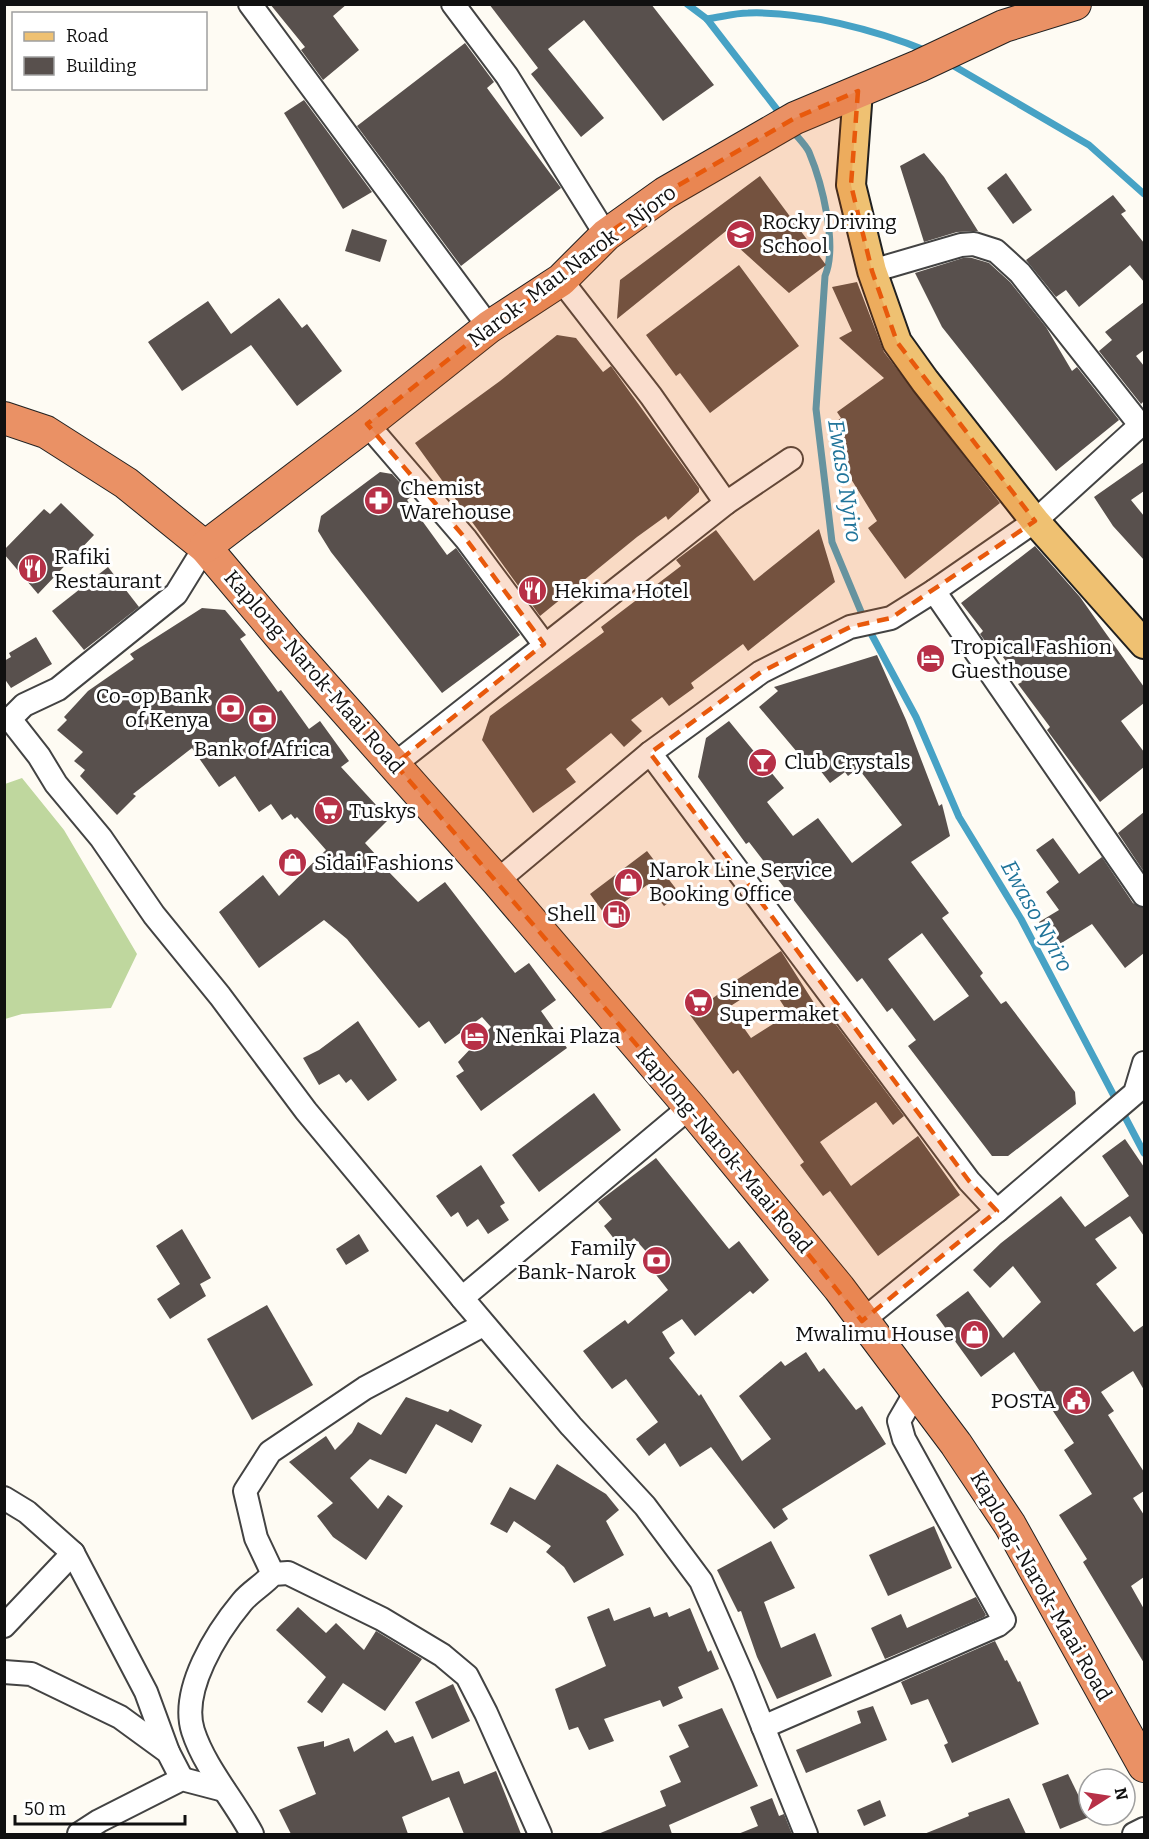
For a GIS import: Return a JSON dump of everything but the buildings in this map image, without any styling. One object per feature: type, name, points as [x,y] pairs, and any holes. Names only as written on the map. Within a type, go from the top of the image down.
[{"type":"highway","name":"Narok- Mau Narok - Njoro","points":[[205,547],[367,424],[489,327],[561,280],[606,235],[665,193],[795,118],[919,66],[956,46],[1004,26],[1075,4]]},
{"type":"highway","name":"Kaplong-Narok-Maai Road","points":[[4,418],[46,432],[106,470],[205,547],[497,880],[690,1107],[839,1288],[917,1390],[1010,1525],[1144,1766]]},
{"type":"main road","points":[[858,91],[851,185],[872,272],[897,342],[1035,521],[1144,644]]},
{"type":"street","points":[[250,4],[489,327]]},
{"type":"street","points":[[453,4],[507,76],[606,235]]},
{"type":"street","points":[[497,880],[650,753],[761,672],[850,627],[891,618],[934,591],[1035,521],[1142,424],[1020,273],[996,251],[974,244],[961,245],[872,272]]},
{"type":"street","points":[[561,280],[651,396],[726,503]]},
{"type":"street","points":[[367,424],[466,538],[544,644]]},
{"type":"street","points":[[394,764],[726,503],[791,459]]},
{"type":"street","points":[[205,547],[176,594],[58,688],[24,705],[7,718],[39,756],[56,784],[101,838],[154,915],[220,996],[306,1111],[483,1325],[645,1506],[692,1567],[710,1599],[806,1834]]},
{"type":"street","points":[[934,591],[1144,895]]},
{"type":"street","points":[[650,753],[934,1135],[969,1180],[998,1211]]},
{"type":"street","points":[[862,1321],[998,1211],[1135,1093],[1144,1063]]},
{"type":"street","points":[[462,1298],[690,1107]]},
{"type":"street","points":[[273,1574],[256,1538],[245,1491],[270,1452],[365,1388],[483,1325]]},
{"type":"street","points":[[763,1726],[998,1625],[1004,1620],[904,1439],[899,1421],[917,1390]]},
{"type":"street","points":[[4,1498],[27,1512],[73,1553],[146,1692],[168,1752],[182,1779]]},
{"type":"street","points":[[4,1626],[73,1553]]},
{"type":"street","points":[[252,1834],[224,1790],[193,1731],[190,1713],[195,1686],[203,1663],[219,1634],[244,1599],[259,1589],[273,1574],[288,1573],[382,1619],[442,1655],[467,1677],[486,1713],[540,1834]]},
{"type":"street","points":[[4,1663],[120,1717],[168,1752]]},
{"type":"street","points":[[4,1672],[31,1674]]},
{"type":"street","points":[[80,1834],[99,1821],[182,1779],[224,1790]]},
{"type":"street","points":[[1134,1834],[1144,1829]]},
{"type":"highlighted area","points":[[858,91],[851,185],[872,271],[897,342],[1035,521],[891,618],[850,627],[761,672],[650,753],[969,1181],[997,1211],[862,1321],[690,1107],[395,764],[544,644],[466,539],[367,424],[489,327],[561,280],[606,235],[665,193],[795,118]]},
{"type":"green space","points":[[22,778],[64,830],[137,954],[111,1008],[22,1014],[5,1019],[5,784]]},
{"type":"waterway","name":"Ewaso Nyiro","points":[[687,4],[707,19],[782,116]]},
{"type":"waterway","points":[[707,19],[743,13],[792,15],[863,29],[927,51]]},
{"type":"waterway","points":[[947,62],[1089,145],[1144,194]]},
{"type":"waterway","name":"Ewaso Nyiro","points":[[792,130],[807,149],[814,165],[827,214],[829,231],[829,263],[825,276],[816,409],[832,542],[867,626],[916,717],[959,817],[1021,919],[1144,1153]]},
{"type":"place","name":"Rocky Driving School","points":[[741,234]]},
{"type":"place","name":"Chemist Warehouse","points":[[379,500]]},
{"type":"place","name":"Rafiki Restaurant","points":[[33,569]]},
{"type":"place","name":"Hekima Hotel","points":[[533,591]]},
{"type":"place","name":"Tropical Fashion Guesthouse","points":[[930,659]]},
{"type":"place","name":"Co-op Bank of Kenya","points":[[230,708]]},
{"type":"place","name":"Bank of Africa","points":[[262,718]]},
{"type":"place","name":"Club Crystals","points":[[763,762]]},
{"type":"place","name":"Tuskys","points":[[328,811]]},
{"type":"place","name":"Sidai Fashions","points":[[293,863]]},
{"type":"place","name":"Narok Line Service Booking Office","points":[[628,882]]},
{"type":"place","name":"Shell","points":[[617,914]]},
{"type":"place","name":"Sinende Supermaket","points":[[698,1002]]},
{"type":"place","name":"Nenkai Plaza","points":[[474,1036]]},
{"type":"place","name":"Family Bank-Narok","points":[[657,1260]]},
{"type":"place","name":"Mwalimu House","points":[[975,1334]]},
{"type":"place","name":"POSTA","points":[[1077,1401]]}]
